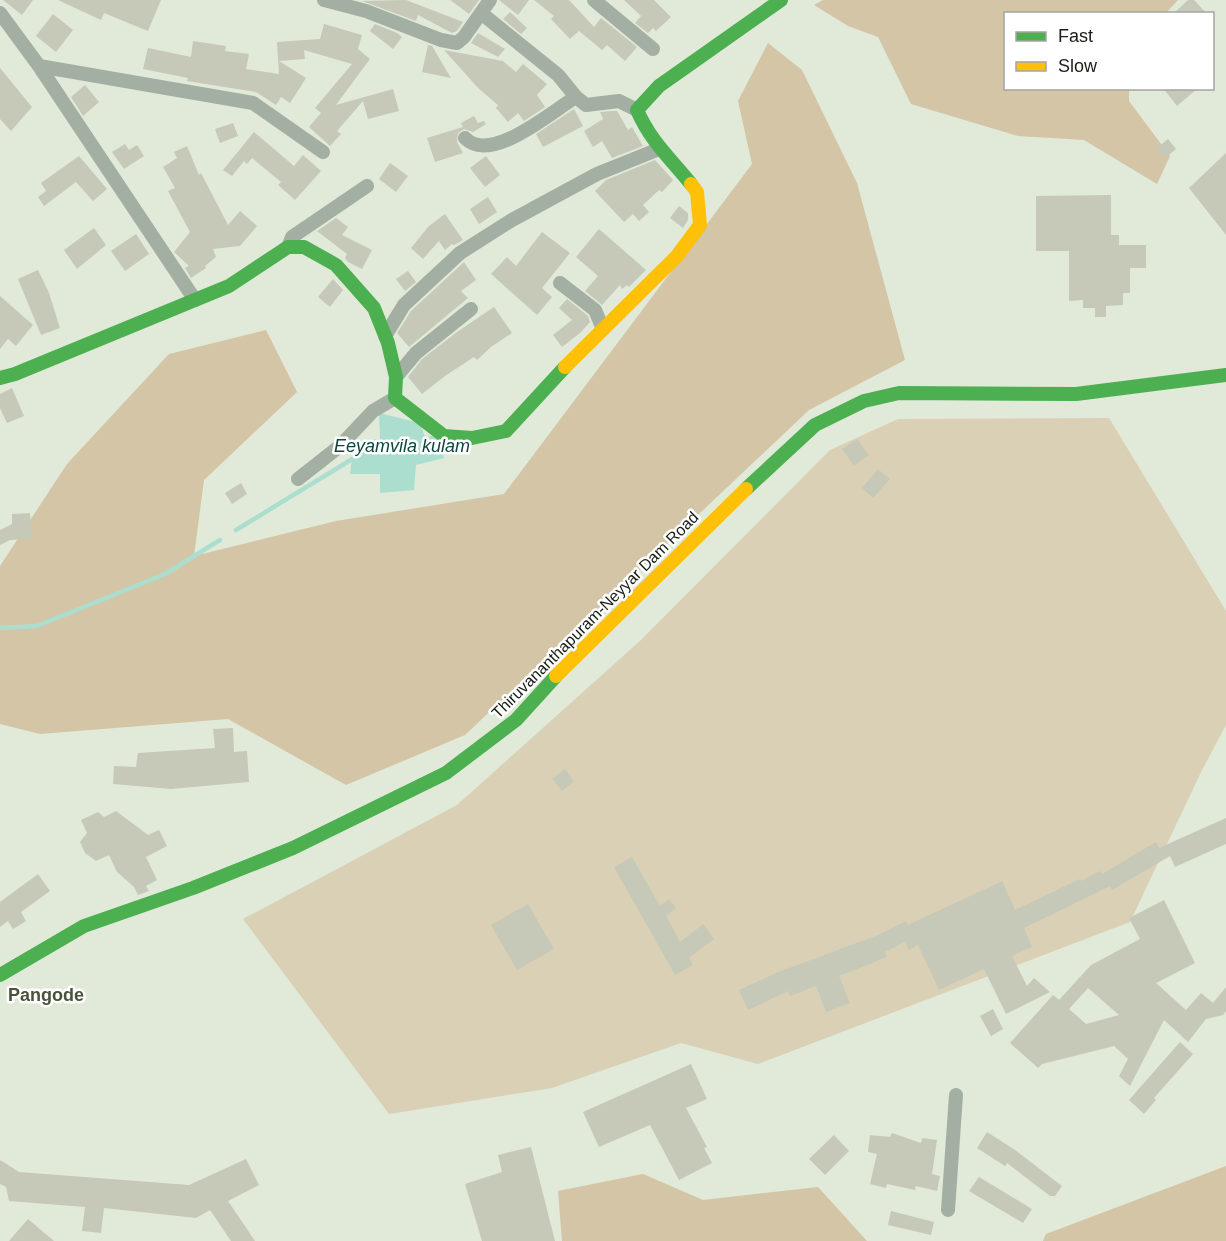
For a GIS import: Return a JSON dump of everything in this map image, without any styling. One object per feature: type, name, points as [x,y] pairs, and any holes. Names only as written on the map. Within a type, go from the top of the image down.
[{"type":"main road","points":[[0,378],[15,374],[229,286],[288,247],[304,247],[336,266],[374,308],[385,336],[396,377],[395,398],[444,436],[471,438],[506,431],[557,375],[677,256],[700,225],[697,192],[659,149],[637,110],[659,86],[781,0]]},
{"type":"main road","name":"Thiruvananthapuram-Neyyar Dam Road","points":[[0,975],[84,926],[193,888],[293,848],[446,773],[516,720],[562,669],[784,452],[815,425],[864,401],[899,393],[1058,395],[1226,375]]},
{"type":"street","points":[[324,0],[367,5],[434,37],[457,43],[465,37],[490,0]]},
{"type":"street","points":[[594,0],[653,49]]},
{"type":"street","points":[[0,13],[39,66],[195,300]]},
{"type":"street","points":[[481,13],[558,75],[576,97],[586,105],[619,101],[637,110]]},
{"type":"street","points":[[39,66],[253,103],[323,152]]},
{"type":"street","points":[[465,138],[476,146],[493,145],[535,126],[576,97]]},
{"type":"street","points":[[385,336],[404,305],[460,253],[512,220],[597,174],[659,149]]},
{"type":"street","points":[[288,247],[292,237],[367,186]]},
{"type":"street","points":[[560,283],[595,310],[603,329]]},
{"type":"street","points":[[396,377],[416,353],[471,309]]},
{"type":"street","points":[[298,479],[340,446],[373,411],[395,398]]},
{"type":"street","points":[[948,1210],[956,1095]]},
{"type":"shaded area","points":[[823,0],[1178,0],[1167,12],[1004,12],[1004,90],[1129,90],[1129,101],[1170,156],[1157,184],[1084,140],[1018,136],[911,104],[878,37],[848,26],[814,5]]},
{"type":"shaded area","points":[[768,43],[802,70],[857,183],[905,360],[809,410],[465,735],[346,785],[228,719],[40,734],[0,724],[0,566],[67,464],[169,354],[266,330],[297,392],[204,480],[194,556],[336,521],[504,494],[752,164],[738,101]]},
{"type":"shaded area","points":[[1109,418],[1226,611],[1226,725],[1202,770],[1130,922],[758,1064],[681,1043],[552,1088],[389,1114],[243,919],[457,805],[641,640],[830,450],[898,419]]},
{"type":"shaded area","points":[[1226,1166],[1226,1241],[1043,1241],[1046,1234]]},
{"type":"shaded area","points":[[643,1174],[703,1200],[818,1187],[867,1241],[562,1241],[558,1191]]},
{"type":"water","name":"Eeyamvila kulam","points":[[379,413],[420,423],[425,437],[438,435],[444,458],[416,465],[414,490],[380,493],[380,474],[350,474],[354,441],[380,439]]},
{"type":"building","points":[[3,0],[33,0],[22,15]]},
{"type":"building","points":[[58,0],[161,0],[148,31],[104,13],[101,20]]},
{"type":"building","points":[[406,0],[463,22],[457,31],[452,33],[418,15],[416,21],[362,1]]},
{"type":"building","points":[[450,0],[479,0],[469,14]]},
{"type":"building","points":[[499,0],[529,0],[518,15]]},
{"type":"building","points":[[534,0],[569,0],[594,27],[601,18],[637,47],[625,61],[607,45],[602,50],[579,31],[570,39],[551,19],[554,16]]},
{"type":"building","points":[[624,0],[654,0],[671,17],[656,31],[653,28],[648,33],[635,23],[641,16]]},
{"type":"building","points":[[1188,0],[1194,0],[1205,12],[1175,12]]},
{"type":"building","points":[[510,12],[527,28],[521,34],[503,19]]},
{"type":"building","points":[[53,14],[73,30],[56,52],[36,36]]},
{"type":"building","points":[[324,24],[362,35],[358,49],[370,59],[336,105],[393,89],[399,111],[368,119],[363,101],[337,131],[341,134],[330,146],[309,127],[321,113],[315,108],[352,64],[304,50],[305,59],[279,61],[306,78],[290,103],[281,97],[276,105],[256,92],[187,81],[188,78],[143,69],[148,48],[191,57],[193,41],[226,46],[225,51],[249,54],[246,69],[279,74],[277,42],[320,39]]},
{"type":"building","points":[[375,24],[402,37],[393,49],[370,31]]},
{"type":"building","points":[[478,33],[505,49],[498,57],[471,43]]},
{"type":"building","points":[[428,45],[432,46],[451,78],[422,72]]},
{"type":"building","points":[[444,50],[503,61],[516,72],[523,64],[547,84],[537,95],[545,107],[524,121],[518,113],[508,122],[496,108],[498,105],[479,89]]},
{"type":"building","points":[[0,68],[32,107],[11,131],[0,119]]},
{"type":"building","points":[[85,85],[99,102],[83,116],[71,97]]},
{"type":"building","points":[[1165,90],[1196,90],[1177,106]]},
{"type":"building","points":[[574,109],[583,126],[543,147],[536,134]]},
{"type":"building","points":[[617,111],[628,130],[632,127],[643,146],[612,158],[602,141],[593,147],[584,131],[603,119],[600,112]]},
{"type":"building","points":[[474,116],[478,123],[484,121],[486,124],[473,132],[464,129],[458,133],[457,142],[463,153],[435,162],[427,138],[463,127],[461,123]]},
{"type":"building","points":[[233,123],[238,136],[220,143],[215,129]]},
{"type":"building","points":[[254,132],[294,166],[303,155],[321,171],[295,200],[278,185],[281,182],[252,158],[247,164],[244,161],[232,176],[223,170]]},
{"type":"building","points":[[1168,139],[1176,149],[1165,158],[1157,148]]},
{"type":"building","points":[[125,144],[129,150],[137,145],[144,156],[124,169],[112,152]]},
{"type":"building","points":[[187,146],[199,175],[201,173],[228,225],[240,211],[257,226],[240,246],[213,249],[216,257],[205,266],[206,268],[191,278],[185,268],[189,266],[174,252],[190,232],[168,191],[175,188],[163,167],[177,158],[174,152]]},
{"type":"building","points":[[1226,153],[1226,235],[1189,188]]},
{"type":"building","points":[[79,156],[107,189],[93,201],[76,182],[44,206],[38,197],[46,191],[41,183]]},
{"type":"building","points":[[486,156],[500,175],[485,187],[470,168]]},
{"type":"building","points":[[655,160],[673,180],[662,192],[659,190],[643,205],[649,212],[639,221],[633,214],[624,222],[595,191],[606,180]]},
{"type":"building","points":[[390,163],[408,176],[396,192],[379,179]]},
{"type":"building","points":[[1111,195],[1111,235],[1119,235],[1119,245],[1146,245],[1146,268],[1130,268],[1130,293],[1123,293],[1123,305],[1106,306],[1106,317],[1095,317],[1095,308],[1083,308],[1083,300],[1069,301],[1069,251],[1036,251],[1036,196]]},
{"type":"building","points":[[488,197],[497,212],[479,224],[470,209]]},
{"type":"building","points":[[679,206],[688,213],[688,220],[683,228],[670,218]]},
{"type":"building","points":[[445,214],[463,240],[452,244],[445,250],[439,241],[423,259],[411,248],[429,226]]},
{"type":"building","points":[[336,218],[348,227],[342,235],[372,250],[362,269],[348,262],[345,258],[347,254],[317,231]]},
{"type":"building","points":[[94,228],[106,245],[77,269],[64,250]]},
{"type":"building","points":[[599,229],[646,270],[629,287],[627,285],[622,289],[620,285],[602,305],[585,291],[598,276],[576,257]]},
{"type":"building","points":[[542,232],[570,253],[542,288],[552,297],[537,315],[491,274],[507,257],[516,266]]},
{"type":"building","points":[[136,234],[149,254],[125,271],[111,251]]},
{"type":"building","points":[[464,262],[476,280],[461,291],[468,298],[409,347],[397,333],[411,311]]},
{"type":"building","points":[[38,270],[49,293],[60,328],[41,335],[18,279]]},
{"type":"building","points":[[408,271],[416,282],[405,291],[396,279]]},
{"type":"building","points":[[333,279],[343,290],[330,307],[318,297]]},
{"type":"building","points":[[0,296],[33,325],[16,346],[8,339],[0,349]]},
{"type":"building","points":[[567,299],[588,316],[590,322],[562,347],[553,335],[572,320],[559,308]]},
{"type":"building","points":[[494,307],[512,333],[477,360],[474,357],[422,394],[408,377],[422,359]]},
{"type":"building","points":[[12,388],[24,416],[7,423],[0,408],[0,394]]},
{"type":"building","points":[[857,439],[869,455],[854,466],[842,449]]},
{"type":"building","points":[[878,469],[890,479],[873,498],[862,488]]},
{"type":"building","points":[[241,483],[247,494],[232,504],[225,493]]},
{"type":"building","points":[[30,513],[32,539],[10,540],[0,545],[0,530],[12,524],[12,514]]},
{"type":"building","points":[[233,728],[234,752],[247,751],[249,782],[171,789],[113,784],[114,766],[136,767],[138,753],[215,748],[213,729]]},
{"type":"building","points":[[565,769],[574,781],[562,791],[552,779]]},
{"type":"building","points":[[116,811],[148,835],[159,830],[167,846],[146,857],[157,880],[146,886],[149,891],[138,895],[134,887],[117,872],[109,855],[96,861],[85,853],[80,842],[87,833],[81,820],[98,812],[104,817]]},
{"type":"building","points":[[1226,818],[1226,844],[1175,867],[1170,856],[1112,890],[1110,886],[1024,928],[1032,947],[1012,956],[1027,986],[1034,978],[1050,992],[1006,1014],[984,969],[939,990],[918,945],[909,950],[905,942],[885,952],[887,957],[839,976],[850,1003],[826,1012],[816,986],[790,996],[788,991],[748,1010],[739,990],[776,973],[878,935],[906,921],[908,925],[1002,881],[1015,910],[1080,879],[1081,881],[1100,871],[1102,874],[1156,842],[1159,848]]},
{"type":"building","points":[[632,857],[660,906],[669,899],[676,908],[666,916],[680,942],[703,924],[714,939],[689,958],[693,965],[675,975],[614,867]]},
{"type":"building","points":[[38,874],[50,891],[21,912],[26,921],[13,929],[8,921],[0,927],[0,902]]},
{"type":"building","points":[[1164,900],[1195,963],[1156,983],[1186,1010],[1201,993],[1213,1003],[1226,987],[1226,1011],[1223,1015],[1206,1019],[1188,1042],[1164,1020],[1130,1086],[1119,1076],[1128,1059],[1114,1046],[1042,1064],[1038,1068],[1010,1043],[1053,995],[1059,1000],[1091,965],[1140,939],[1129,918]],"holes":[[[1088,988],[1119,1015],[1086,1024],[1069,1009]]]},
{"type":"building","points":[[528,904],[554,949],[517,970],[491,925]]},
{"type":"building","points":[[993,1009],[1003,1029],[991,1036],[980,1016]]},
{"type":"building","points":[[1180,1042],[1193,1054],[1154,1098],[1156,1100],[1144,1114],[1129,1100]]},
{"type":"building","points":[[691,1064],[707,1099],[686,1108],[707,1147],[704,1148],[712,1163],[679,1180],[650,1125],[599,1147],[583,1112]]},
{"type":"building","points":[[987,1132],[1062,1186],[1055,1196],[1050,1196],[1007,1163],[1005,1166],[977,1148]]},
{"type":"building","points":[[892,1133],[921,1143],[922,1138],[937,1140],[932,1174],[940,1176],[937,1191],[916,1186],[915,1190],[887,1184],[886,1188],[870,1184],[877,1154],[868,1152],[870,1135],[890,1137]]},
{"type":"building","points":[[834,1135],[849,1151],[825,1175],[809,1159]]},
{"type":"building","points":[[531,1147],[555,1241],[482,1241],[465,1184],[502,1172],[498,1155]]},
{"type":"building","points":[[246,1159],[259,1185],[228,1201],[255,1241],[231,1241],[210,1210],[196,1218],[104,1208],[101,1233],[82,1231],[85,1207],[9,1201],[6,1187],[0,1184],[0,1160],[19,1172],[189,1185]]},
{"type":"building","points":[[979,1177],[1032,1209],[1023,1223],[969,1191]]},
{"type":"building","points":[[891,1211],[934,1222],[931,1235],[888,1225]]},
{"type":"building","points":[[28,1219],[54,1241],[9,1241]]},
{"type":"waterway","points":[[236,530],[354,458]]},
{"type":"waterway","points":[[0,628],[37,626],[165,574],[220,540]]},
{"type":"traffic: fast","points":[[691,184],[655,141],[637,110],[659,86],[781,0]]},
{"type":"traffic: fast","points":[[0,378],[15,374],[229,286],[288,247],[304,247],[336,265],[374,308],[388,343],[396,377],[395,398],[444,436],[472,438],[506,431],[565,367]]},
{"type":"traffic: fast","points":[[746,489],[815,425],[864,401],[899,393],[1076,394],[1226,375]]},
{"type":"traffic: fast","points":[[0,975],[84,926],[193,888],[293,848],[446,773],[516,720],[556,676]]},
{"type":"traffic: slow","points":[[565,367],[677,256],[700,225],[697,192],[691,184]]},
{"type":"traffic: slow","points":[[556,676],[746,489]]},
{"type":"district","name":"Pangode","points":[[46,995]]}]
